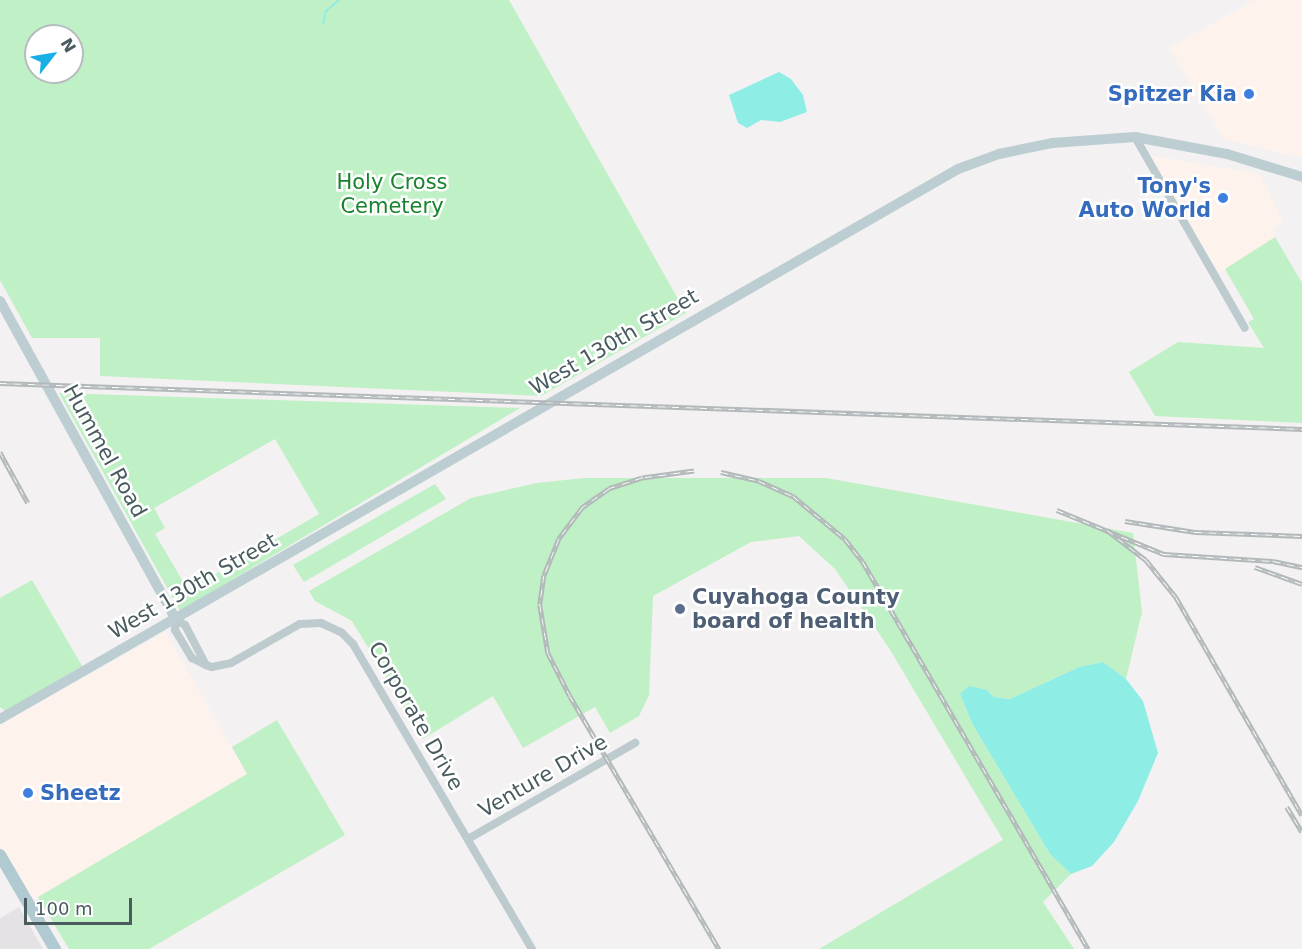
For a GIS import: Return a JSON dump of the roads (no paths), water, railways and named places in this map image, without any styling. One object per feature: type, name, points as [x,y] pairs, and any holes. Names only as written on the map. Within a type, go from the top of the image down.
[{"type":"main road","name":"West 130th Street","points":[[0,719],[176,620],[950,173],[1020,149],[1070,140],[1135,137],[1227,154],[1286,170],[1302,177]]},
{"type":"main road","name":"West 130th Street","points":[[1286,170],[1302,169]]},
{"type":"main road","name":"Hummel Road","points":[[0,301],[176,620]]},
{"type":"main road","points":[[0,855],[55,949]]},
{"type":"street","points":[[1135,137],[1245,327]]},
{"type":"street","name":"Corporate Drive","points":[[176,620],[184,625],[206,665],[231,663],[300,624],[321,623],[342,633],[353,644],[532,949]]},
{"type":"street","name":"Venture Drive","points":[[468,839],[635,743]]},
{"type":"water","points":[[779,72],[791,79],[803,95],[807,112],[780,122],[761,120],[747,128],[738,123],[729,95]]},
{"type":"water","points":[[1103,662],[1126,679],[1143,701],[1158,753],[1138,801],[1114,842],[1092,866],[1071,874],[1050,854],[973,725],[960,694],[969,686],[987,690],[994,697],[1010,699],[1079,667]]},
{"type":"waterway","points":[[323,24],[326,11],[339,0]]},
{"type":"railway","points":[[0,383],[1302,429]]},
{"type":"railway","points":[[0,452],[28,503]]},
{"type":"railway","points":[[694,471],[642,478],[609,489],[583,507],[559,539],[544,576],[540,605],[548,653],[570,696],[719,949]]},
{"type":"railway","points":[[721,472],[759,481],[793,496],[845,539],[863,562],[1088,949]]},
{"type":"railway","points":[[1057,510],[1164,554],[1273,561],[1302,567]]},
{"type":"railway","points":[[1125,521],[1195,532],[1302,536]]},
{"type":"railway","points":[[1107,530],[1146,560],[1176,597],[1302,815]]},
{"type":"railway","points":[[1255,567],[1302,584]]},
{"type":"railway","points":[[1287,807],[1302,832]]},
{"type":"place","name":"Spitzer Kia","points":[[1249,94]]},
{"type":"place","name":"Tony's Auto World","points":[[1223,198]]},
{"type":"place","name":"Cuyahoga County board of health","points":[[680,609]]},
{"type":"place","name":"Sheetz","points":[[28,793]]},
{"type":"park label","name":"Holy Cross Cemetery","points":[[392,194]]}]
